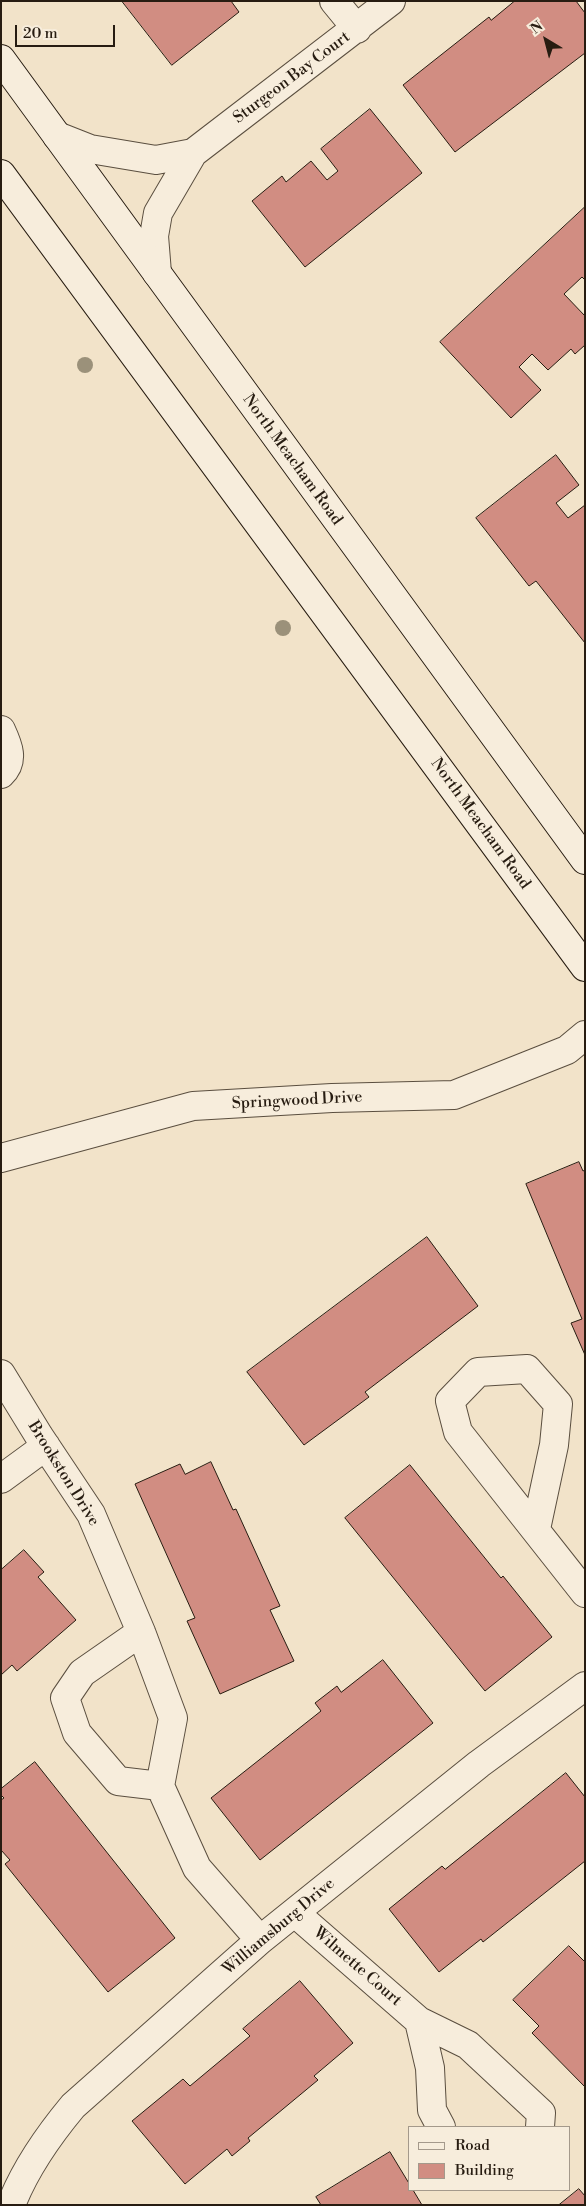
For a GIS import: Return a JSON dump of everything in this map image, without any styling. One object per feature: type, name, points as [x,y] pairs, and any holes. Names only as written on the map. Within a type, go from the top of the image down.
[{"type":"street","points":[[334,1],[357,29]]},
{"type":"street","name":"Sturgeon Bay Court","points":[[193,153],[357,29],[391,1]]},
{"type":"street","name":"North Meacham Road","points":[[1,59],[585,860]]},
{"type":"street","points":[[57,136],[90,149],[156,160],[193,153]]},
{"type":"street","points":[[157,273],[154,236],[158,212],[193,153]]},
{"type":"street","name":"North Meacham Road","points":[[1,174],[585,967]]},
{"type":"street","points":[[1,730],[10,749],[6,769],[1,774]]},
{"type":"street","name":"Springwood Drive","points":[[1,1158],[193,1106],[332,1098],[454,1095],[567,1050],[585,1035]]},
{"type":"street","points":[[536,1529],[554,1446],[558,1404],[528,1369],[478,1372],[450,1401],[458,1432],[585,1593]]},
{"type":"street","name":"Brookston Drive","points":[[1,1374],[91,1514],[141,1632],[173,1718],[160,1786]]},
{"type":"street","points":[[1,1479],[46,1446]]},
{"type":"street","points":[[141,1632],[82,1673],[65,1698],[77,1734],[118,1781],[160,1786],[197,1868],[260,1940]]},
{"type":"street","name":"Williamsburg Drive","points":[[11,2205],[19,2186],[48,2136],[73,2106],[260,1940],[479,1764],[585,1686]]},
{"type":"street","name":"Wilmette Court","points":[[295,1913],[419,2022],[468,2045],[540,2113],[540,2126]]},
{"type":"street","points":[[419,2022],[430,2068],[432,2110],[440,2126]]},
{"type":"building","points":[[122,1],[231,1],[239,12],[172,65]]},
{"type":"building","points":[[515,1],[576,1],[585,13],[585,53],[455,152],[403,85],[489,17],[491,20]]},
{"type":"building","points":[[370,109],[422,173],[305,267],[252,201],[282,176],[286,182],[311,161],[327,180],[338,171],[321,149]]},
{"type":"building","points":[[585,207],[585,280],[582,277],[564,294],[585,316],[585,345],[575,354],[571,349],[548,370],[532,354],[519,367],[541,390],[511,418],[440,342]]},
{"type":"building","points":[[556,455],[579,485],[556,503],[568,518],[585,505],[585,643],[536,581],[529,586],[476,518]]},
{"type":"building","points":[[579,1162],[583,1171],[585,1170],[585,1355],[571,1323],[582,1319],[526,1184]]},
{"type":"building","points":[[427,1237],[478,1306],[365,1392],[369,1397],[304,1445],[247,1372]]},
{"type":"building","points":[[211,1462],[233,1510],[236,1509],[280,1606],[270,1610],[294,1661],[220,1694],[187,1621],[195,1618],[135,1484],[180,1464],[185,1474]]},
{"type":"building","points":[[410,1465],[501,1578],[503,1576],[552,1637],[485,1691],[345,1518]]},
{"type":"building","points":[[24,1550],[44,1572],[38,1577],[76,1620],[17,1671],[12,1665],[1,1675],[1,1570]]},
{"type":"building","points":[[383,1660],[433,1723],[260,1860],[211,1798],[321,1711],[315,1703],[337,1686],[341,1692]]},
{"type":"building","points":[[35,1762],[175,1938],[108,1992],[5,1864],[10,1860],[1,1850],[1,1800],[4,1798],[1,1795],[1,1789]]},
{"type":"building","points":[[566,1773],[585,1797],[585,1861],[483,1942],[481,1939],[439,1972],[389,1909],[442,1866],[445,1869]]},
{"type":"building","points":[[569,1946],[585,1962],[585,2087],[532,2033],[539,2026],[513,2000]]},
{"type":"building","points":[[300,1981],[353,2043],[314,2076],[318,2080],[248,2138],[250,2141],[232,2156],[227,2149],[185,2184],[132,2121],[183,2079],[190,2086],[250,2036],[243,2029]]},
{"type":"building","points":[[390,2152],[408,2182],[408,2191],[414,2191],[422,2205],[321,2205],[316,2197]]},
{"type":"building","points":[[579,2189],[585,2196],[585,2205],[559,2205]]}]
